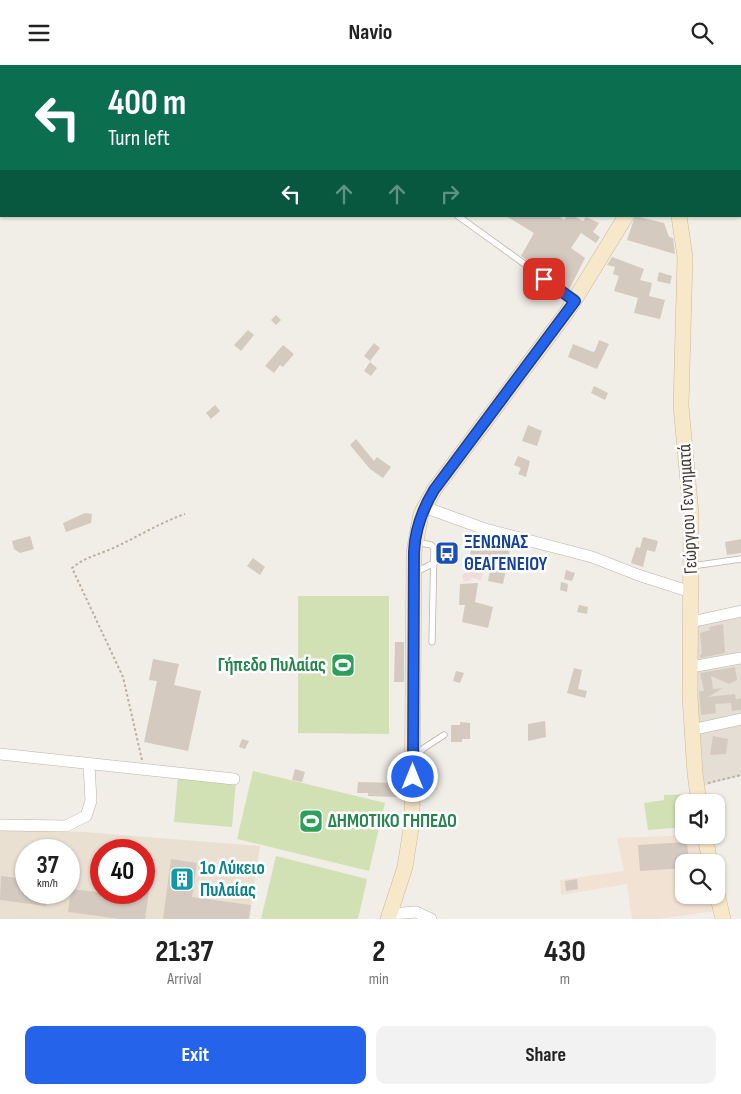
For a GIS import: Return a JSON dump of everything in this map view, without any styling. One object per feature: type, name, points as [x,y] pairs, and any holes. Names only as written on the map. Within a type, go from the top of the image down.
[{"type":"street","points":[[388,917],[403,876],[410,843],[413,759],[414,542],[424,507],[440,482],[575,301],[625,217]]},
{"type":"street","name":"Γεώργιου Γεννηματά","points":[[679,217],[685,257],[681,406],[691,514],[691,730],[697,794]]},
{"type":"street","points":[[424,507],[485,529],[592,557],[638,575],[691,592]]},
{"type":"street","points":[[691,622],[741,611]]},
{"type":"street","points":[[691,667],[741,658]]},
{"type":"street","points":[[691,730],[741,719]]},
{"type":"street","points":[[0,754],[234,779]]},
{"type":"street","points":[[0,825],[66,826],[86,817],[91,801],[89,763]]},
{"type":"street","points":[[720,904],[724,919]]},
{"type":"street","points":[[388,917],[416,912],[431,919]]},
{"type":"lane","points":[[459,217],[575,301]]},
{"type":"lane","points":[[414,542],[434,546],[432,642]]},
{"type":"lane","points":[[692,566],[741,559]]},
{"type":"lane","points":[[413,573],[434,563]]},
{"type":"lane","points":[[413,759],[424,748],[444,735]]},
{"type":"path","points":[[144,770],[123,677],[72,568],[81,560],[111,549],[168,519],[185,514]]},
{"type":"path","points":[[696,786],[741,775]]},
{"type":"shaded area","points":[[469,560],[485,563],[481,580],[471,578],[471,580],[464,582],[462,575],[466,573]]},
{"type":"shaded area","points":[[741,605],[741,776],[702,786],[695,726],[694,615]]},
{"type":"shaded area","points":[[0,830],[84,832],[260,846],[249,919],[0,919]]},
{"type":"shaded area","points":[[675,836],[675,844],[701,844],[703,854],[675,854],[675,904],[714,904],[716,911],[657,919],[632,919],[627,884],[561,895],[560,880],[624,871],[617,838]]},
{"type":"green space","name":"Γήπεδο Πυλαίας","points":[[298,596],[389,596],[389,734],[298,733]]},
{"type":"green space","name":"ΔΗΜΟΤΙΚΟ ΓΗΠΕΔΟ","points":[[253,771],[385,803],[369,871],[237,839]]},
{"type":"green space","points":[[178,776],[236,781],[232,827],[174,822]]},
{"type":"green space","points":[[664,795],[675,795],[675,828],[648,830],[644,803],[664,800]]},
{"type":"green space","name":"ΔΗΜΟΤΙΚΟ ΓΗΠΕΔΟ","points":[[276,856],[367,879],[358,919],[261,919]]},
{"type":"building","points":[[508,217],[560,217],[564,220],[566,217],[576,217],[583,221],[586,217],[599,223],[593,232],[600,237],[596,243],[581,233],[571,248],[585,258],[569,290],[521,256],[534,233]]},
{"type":"building","points":[[635,217],[664,223],[669,237],[673,238],[675,254],[627,240]]},
{"type":"building","points":[[612,257],[644,269],[640,280],[652,283],[649,296],[665,300],[660,319],[634,313],[638,298],[614,291],[619,276],[613,274],[615,267],[607,265]]},
{"type":"building","points":[[659,272],[672,276],[670,284],[657,281]]},
{"type":"building","points":[[276,315],[281,320],[276,325],[271,320]]},
{"type":"building","points":[[248,330],[254,335],[241,351],[234,345]]},
{"type":"building","points":[[599,340],[609,344],[597,369],[568,357],[573,344],[593,352]]},
{"type":"building","points":[[374,343],[380,348],[370,361],[364,356]]},
{"type":"building","points":[[283,345],[294,354],[283,367],[280,365],[274,373],[265,366]]},
{"type":"building","points":[[370,362],[377,368],[371,376],[364,371]]},
{"type":"building","points":[[594,386],[608,393],[605,400],[591,393]]},
{"type":"building","points":[[215,405],[220,411],[211,419],[206,413]]},
{"type":"building","points":[[528,425],[542,431],[537,446],[522,441]]},
{"type":"building","points":[[356,439],[374,461],[377,457],[391,467],[383,478],[370,469],[350,445]]},
{"type":"building","points":[[518,456],[530,461],[526,477],[518,474],[521,468],[514,465]]},
{"type":"building","points":[[85,513],[92,514],[91,523],[66,532],[63,523]]},
{"type":"building","points":[[30,536],[34,549],[20,553],[14,549],[12,541]]},
{"type":"building","points":[[643,537],[658,541],[655,552],[647,550],[643,567],[631,563],[636,547],[640,548]]},
{"type":"building","points":[[473,538],[511,545],[503,584],[488,581],[492,559],[470,554]]},
{"type":"building","points":[[741,539],[741,553],[727,555],[725,542]]},
{"type":"building","points":[[253,558],[265,567],[260,575],[247,566]]},
{"type":"building","points":[[566,570],[575,573],[572,581],[564,579]]},
{"type":"building","points":[[561,582],[568,584],[567,592],[560,590]]},
{"type":"building","points":[[478,583],[475,602],[493,607],[488,628],[462,622],[465,605],[459,605],[460,584]]},
{"type":"building","points":[[579,605],[588,607],[587,614],[577,612]]},
{"type":"building","points":[[723,624],[725,653],[700,658],[702,654],[700,633],[710,630],[709,627]]},
{"type":"building","points":[[395,642],[404,642],[404,682],[394,682]]},
{"type":"building","points":[[153,659],[179,664],[174,685],[201,691],[188,751],[144,742],[157,681],[149,680]]},
{"type":"building","points":[[735,667],[737,680],[729,684],[711,676],[713,689],[723,688],[708,697],[735,694],[736,699],[741,698],[741,710],[732,711],[731,703],[715,704],[716,713],[701,715],[699,691],[704,691],[700,673]]},
{"type":"building","points":[[574,668],[582,670],[578,689],[587,691],[585,698],[567,693]]},
{"type":"building","points":[[456,671],[464,673],[460,683],[453,681]]},
{"type":"building","points":[[545,721],[546,737],[528,741],[528,724]]},
{"type":"building","points":[[460,722],[470,723],[470,739],[462,739],[462,742],[451,742],[451,725],[460,725]]},
{"type":"building","points":[[713,736],[728,739],[726,754],[710,755]]},
{"type":"building","points":[[242,739],[249,741],[245,749],[239,747]]},
{"type":"building","points":[[295,769],[305,772],[302,782],[292,780]]},
{"type":"building","points":[[358,782],[398,783],[398,797],[368,796],[368,793],[357,793]]},
{"type":"building","points":[[675,843],[687,844],[688,854],[675,854],[675,869],[640,871],[638,845]]},
{"type":"building","name":"1ο Λύκειο Πυλαίας","points":[[171,859],[197,863],[192,897],[251,905],[249,919],[163,919]]},
{"type":"building","points":[[1,876],[15,878],[15,902],[0,900]]},
{"type":"building","points":[[577,879],[578,889],[566,891],[565,881]]},
{"type":"building","points":[[80,890],[90,891],[90,904],[147,904],[145,919],[120,919],[68,912],[69,904],[80,904]]},
{"type":"building","points":[[31,904],[46,904],[46,906]]},
{"type":"place","name":"ΞΕΝΩΝΑΣ ΘΕΑΓΕΝΕΙΟΥ","points":[[447,553]]},
{"type":"place","name":"Γήπεδο Πυλαίας","points":[[343,665]]},
{"type":"place","name":"ΔΗΜΟΤΙΚΟ ΓΗΠΕΔΟ","points":[[311,821]]},
{"type":"place","name":"1ο Λύκειο Πυλαίας","points":[[182,879]]},
{"type":"route","points":[[413,777],[414,552],[416,530],[424,507],[434,490],[575,301],[544,279]]}]
